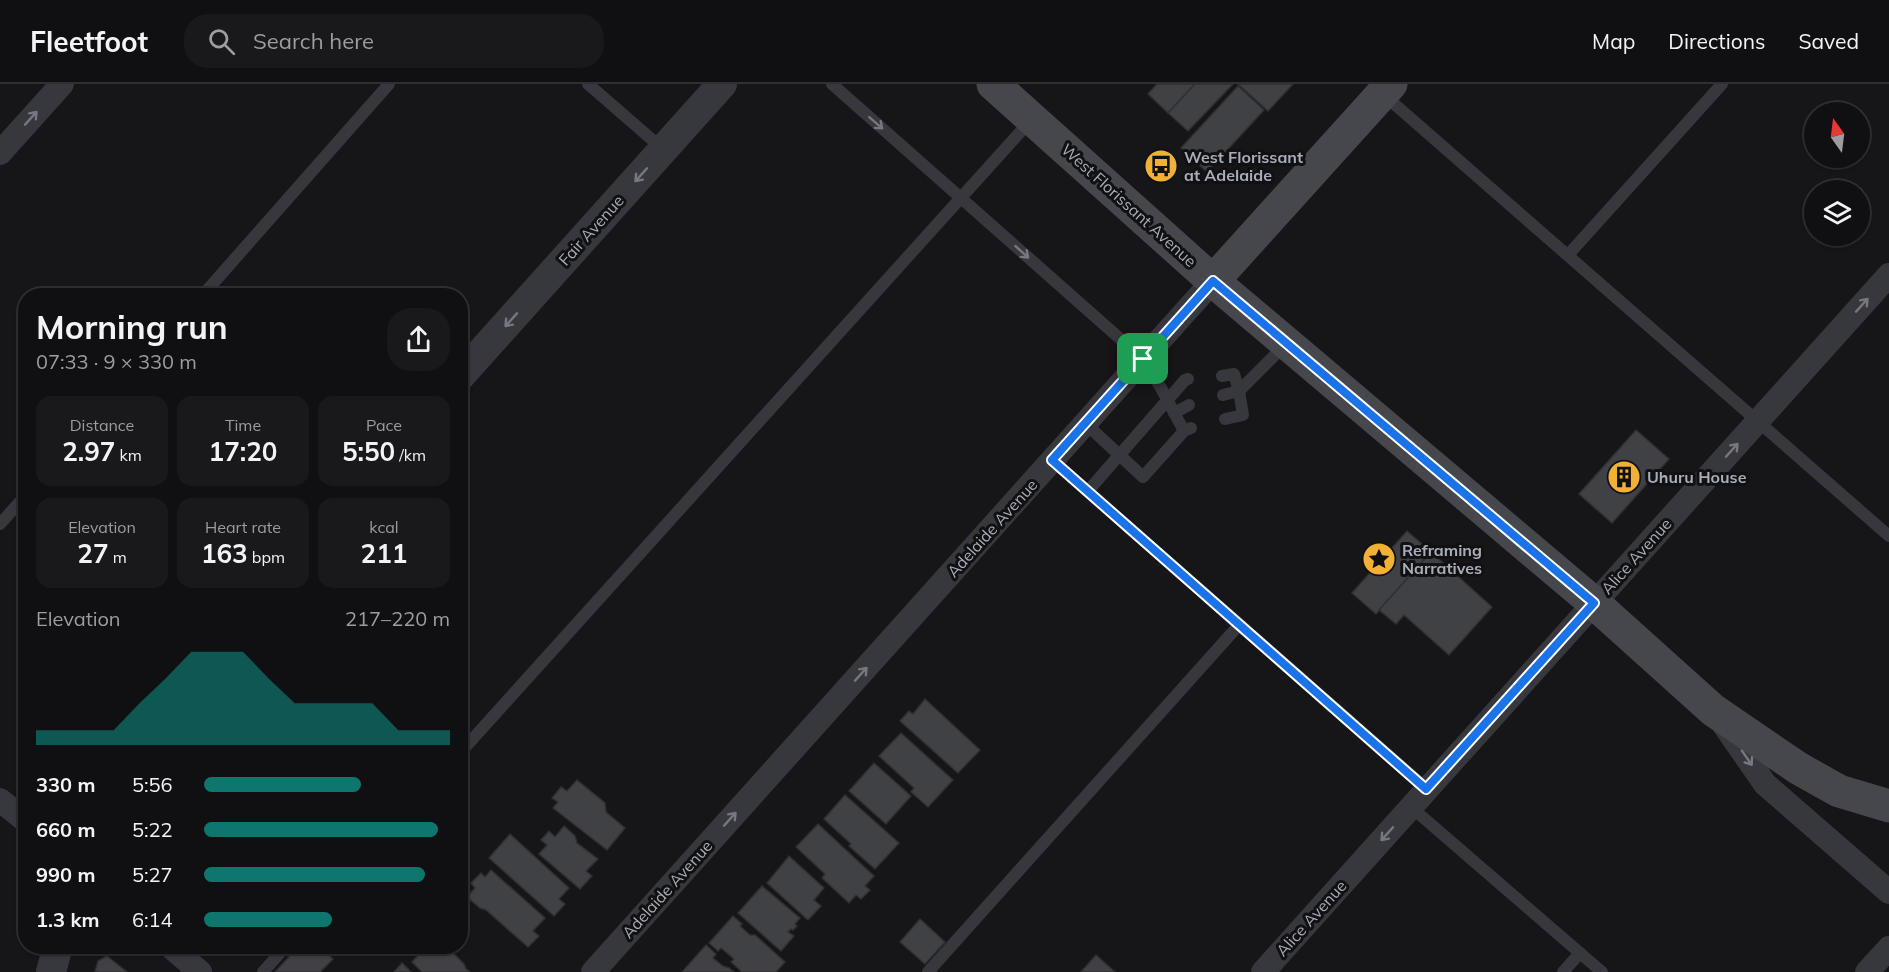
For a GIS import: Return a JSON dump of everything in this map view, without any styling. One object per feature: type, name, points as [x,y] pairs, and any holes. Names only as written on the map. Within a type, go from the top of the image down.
[{"type":"main road","name":"West Florissant Avenue","points":[[993,84],[1213,281],[1594,603],[1713,710],[1798,768],[1839,791],[1889,806]]},
{"type":"main road","name":"Adelaide Avenue","points":[[1213,281],[1382,87]]},
{"type":"street","points":[[0,153],[62,84]]},
{"type":"street","name":"Fair Avenue","points":[[468,367],[722,84]]},
{"type":"street","name":"Alice Avenue","points":[[1263,972],[1889,275]]},
{"type":"street","name":"Adelaide Avenue","points":[[593,972],[1213,281]]},
{"type":"street","points":[[1713,710],[1765,784],[1889,892]]},
{"type":"street","points":[[0,800],[18,815]]},
{"type":"street","points":[[1867,972],[1889,948]]},
{"type":"street","points":[[51,972],[56,954]]},
{"type":"street","points":[[180,954],[200,972]]},
{"type":"lane","points":[[209,288],[390,84]]},
{"type":"lane","points":[[588,84],[664,150]]},
{"type":"lane","points":[[832,84],[1143,359],[1174,413],[1188,429],[1143,477],[1085,423]]},
{"type":"lane","points":[[1568,255],[1722,84]]},
{"type":"lane","points":[[1382,87],[1568,255],[1889,536]]},
{"type":"lane","points":[[468,744],[1032,119]]},
{"type":"lane","points":[[1223,395],[1239,390],[1287,343]]},
{"type":"lane","points":[[1222,376],[1234,374],[1243,415],[1225,419]]},
{"type":"lane","points":[[1088,491],[1188,379]]},
{"type":"lane","points":[[1174,413],[1189,405]]},
{"type":"lane","points":[[1052,460],[1239,625],[1602,972]]},
{"type":"lane","points":[[0,524],[18,504]]},
{"type":"lane","points":[[928,972],[1239,625]]},
{"type":"lane","points":[[1563,972],[1580,953]]},
{"type":"lane","points":[[263,972],[279,954]]},
{"type":"building","points":[[1157,84],[1195,84],[1168,113],[1148,94]]},
{"type":"building","points":[[1195,84],[1233,84],[1188,131],[1168,113]]},
{"type":"building","points":[[1238,84],[1293,84],[1268,111]]},
{"type":"building","points":[[1238,86],[1264,110],[1207,172],[1181,148]]},
{"type":"building","name":"Uhuru House","points":[[1636,430],[1669,459],[1612,523],[1579,494]]},
{"type":"building","points":[[1407,531],[1431,552],[1376,614],[1352,593]]},
{"type":"building","points":[[1431,552],[1492,607],[1449,655],[1404,615],[1396,624],[1379,610]]},
{"type":"building","points":[[925,699],[980,750],[958,773],[900,721],[909,711],[913,714]]},
{"type":"building","points":[[901,733],[953,780],[928,807],[911,792],[914,788],[879,756]]},
{"type":"building","points":[[874,763],[911,796],[886,824],[849,791]]},
{"type":"building","points":[[577,780],[605,803],[606,812],[625,828],[607,850],[553,808],[558,802],[552,798],[561,787],[567,791]]},
{"type":"building","points":[[845,795],[899,843],[875,869],[824,819]]},
{"type":"building","points":[[818,824],[874,876],[865,886],[870,890],[861,899],[856,895],[849,903],[822,878],[825,874],[796,847]]},
{"type":"building","points":[[564,826],[575,836],[577,843],[598,859],[586,871],[592,876],[580,889],[539,854],[547,845],[541,840],[549,831],[555,837]]},
{"type":"building","points":[[510,834],[569,888],[559,899],[565,904],[554,916],[489,858]]},
{"type":"building","points":[[789,856],[824,888],[814,900],[821,906],[808,920],[767,883]]},
{"type":"building","points":[[491,870],[545,918],[533,931],[539,936],[528,947],[486,910],[468,898],[475,888],[471,883],[481,873],[485,877]]},
{"type":"building","points":[[762,886],[800,918],[795,924],[797,926],[788,932],[794,936],[781,951],[738,913]]},
{"type":"building","points":[[733,916],[750,935],[755,935],[785,962],[776,972],[742,972],[731,962],[734,959],[721,948],[718,951],[709,943]]},
{"type":"building","points":[[920,919],[945,942],[925,964],[900,942]]},
{"type":"building","points":[[706,945],[716,954],[713,958],[734,972],[682,972]]},
{"type":"building","points":[[292,954],[328,954],[333,959],[320,972],[275,972]]},
{"type":"building","points":[[420,954],[454,954],[470,972],[422,972],[412,962]]},
{"type":"building","points":[[1096,955],[1115,972],[1081,972]]},
{"type":"building","points":[[107,956],[127,972],[95,972],[98,961]]},
{"type":"building","points":[[402,963],[411,972],[394,972]]},
{"type":"place","name":"West Florissant at Adelaide","points":[[1161,166]]},
{"type":"place","name":"Uhuru House","points":[[1624,477]]},
{"type":"place","name":"Reframing Narratives","points":[[1379,559]]},
{"type":"route","points":[[1213,281],[1594,603],[1426,789],[1052,460],[1143,359],[1213,281]]}]
